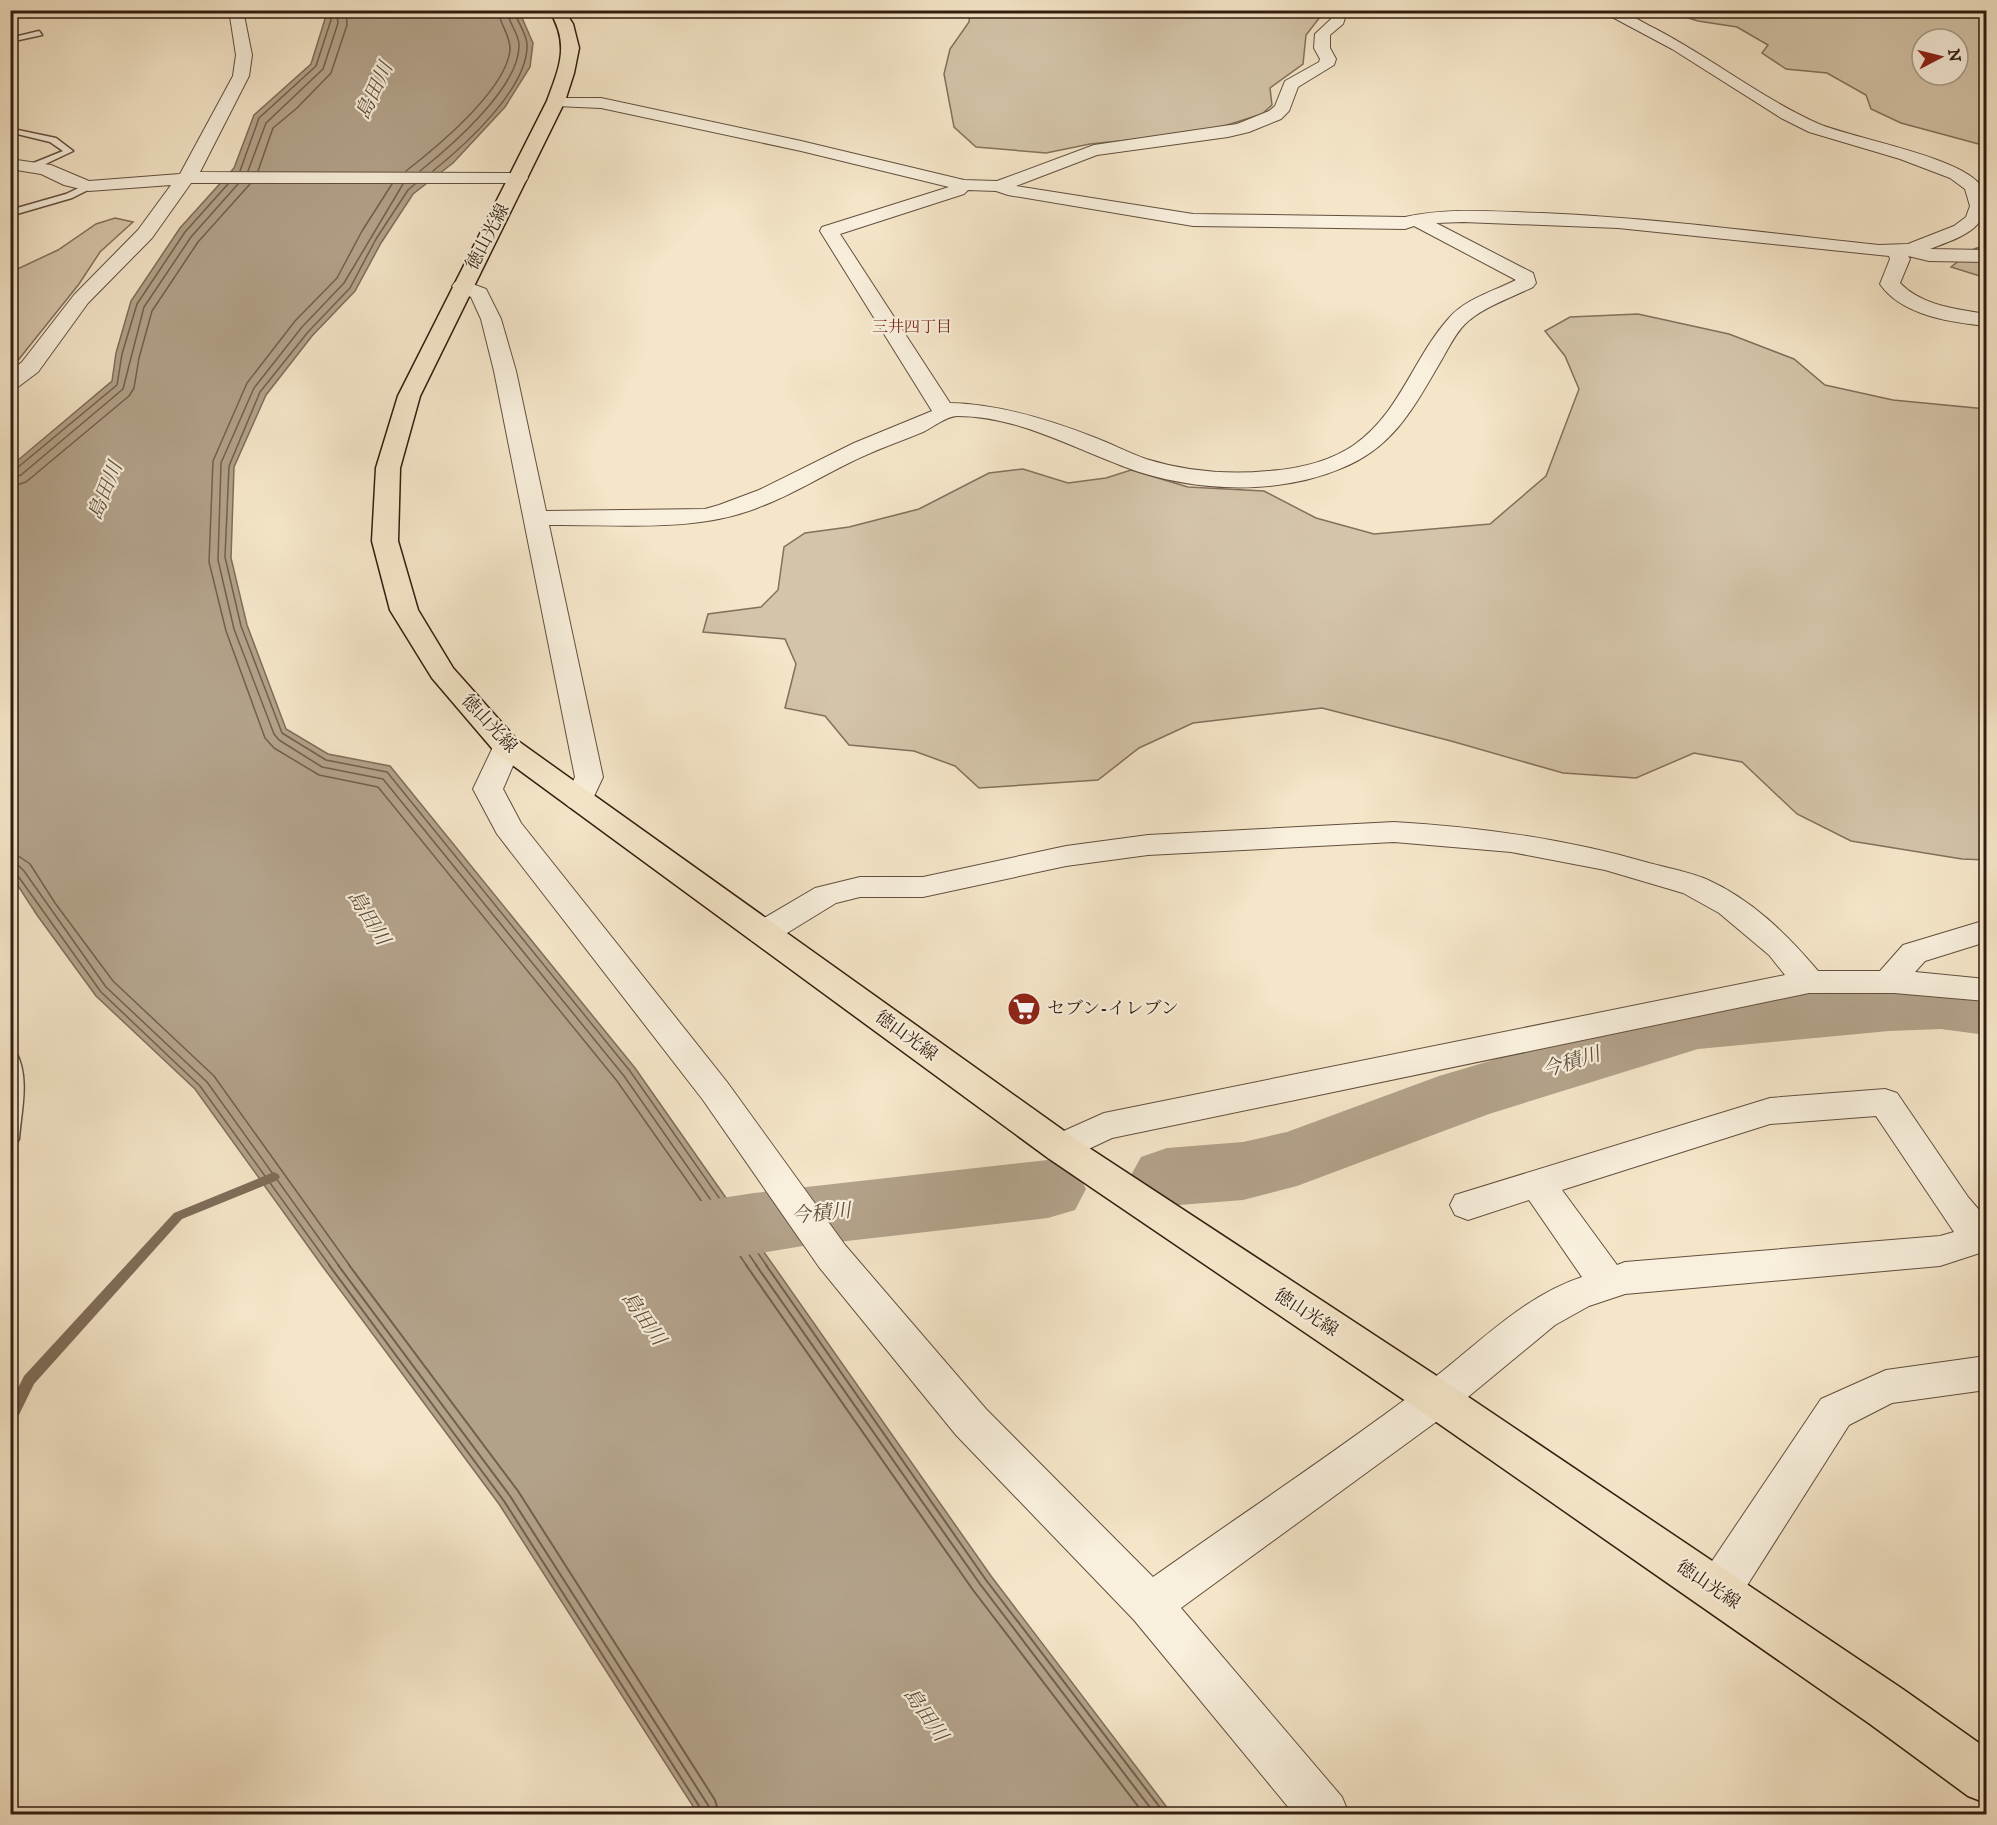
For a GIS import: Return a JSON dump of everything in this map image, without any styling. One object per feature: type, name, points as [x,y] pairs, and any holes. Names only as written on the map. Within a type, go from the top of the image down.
[{"type":"main road","name":"徳山光線","points":[[556,10],[565,24],[572,48],[556,101],[409,396],[388,468],[385,541],[404,610],[441,672],[507,747],[1061,1148],[1437,1399],[1986,1778]]},
{"type":"street","points":[[196,177],[192,171],[241,76],[244,55],[236,10]]},
{"type":"street","points":[[999,186],[1094,150],[1228,132],[1275,115],[1283,108],[1291,84],[1326,65],[1328,59],[1322,48],[1323,34],[1338,21],[1339,15],[1336,10]]},
{"type":"street","points":[[1606,10],[1677,46],[1787,114],[1815,128],[1906,154],[1956,174],[1973,187],[1979,206],[1974,220],[1962,230],[1904,251],[1890,284],[1895,292],[1938,312],[1986,320]]},
{"type":"street","points":[[556,101],[584,101],[612,105],[801,146],[964,185],[999,186],[1008,190],[1193,220],[1418,221],[1426,218],[1463,216],[1618,222],[1678,227],[1807,245],[1904,251],[1929,255],[1986,256]]},
{"type":"street","points":[[10,164],[34,166],[89,186],[196,177],[519,178]]},
{"type":"street","points":[[1956,174],[1976,169]]},
{"type":"street","points":[[10,382],[30,367],[81,299],[145,234],[196,177]]},
{"type":"street","points":[[943,409],[829,231],[958,190],[964,185]]},
{"type":"street","points":[[943,409],[961,408],[1009,419],[1104,449],[1138,464],[1185,476],[1221,480],[1264,479],[1306,471],[1344,460],[1361,450],[1392,422],[1412,395],[1432,358],[1458,321],[1485,303],[1526,283],[1526,277],[1418,221]]},
{"type":"street","points":[[462,286],[479,293],[491,320],[505,371],[589,777],[579,801]]},
{"type":"street","points":[[534,518],[693,516],[731,511],[768,497],[861,449],[917,427],[942,414],[943,409]]},
{"type":"street","points":[[507,747],[488,789],[508,828],[715,1091],[839,1265],[970,1422],[1150,1605],[1325,1815]]},
{"type":"street","points":[[763,933],[826,895],[860,888],[923,887],[1066,856],[1148,845],[1394,832],[1511,842],[1597,859],[1694,885],[1730,906],[1780,947],[1809,982]]},
{"type":"street","points":[[1894,982],[1894,974],[1914,953],[1986,931]]},
{"type":"street","points":[[1061,1148],[1104,1126],[1809,982],[1894,982],[1986,990]]},
{"type":"street","points":[[1150,1605],[1437,1399],[1540,1314],[1575,1295],[1625,1278],[1940,1251],[1984,1241],[1956,1207],[1885,1102],[1770,1111],[1468,1205]]},
{"type":"street","points":[[1538,1184],[1608,1283]]},
{"type":"street","points":[[1718,1591],[1835,1412],[1886,1387],[1986,1373]]},
{"type":"lane","points":[[10,40],[39,33]]},
{"type":"lane","points":[[16,131],[54,140],[69,151],[34,166]]},
{"type":"lane","points":[[10,213],[69,196],[89,186]]},
{"type":"lane","points":[[10,1056],[16,1078],[10,1139]]},
{"type":"shaded area","points":[[1318,10],[1320,17],[1306,35],[1303,64],[1270,88],[1272,105],[1262,114],[1221,127],[1158,137],[1090,144],[1046,153],[976,147],[954,127],[944,74],[950,49],[969,22],[970,11]]},
{"type":"shaded area","points":[[1666,11],[1986,11],[1986,146],[1901,123],[1871,109],[1866,95],[1827,73],[1786,69],[1762,53],[1768,45],[1737,27],[1698,21]]},
{"type":"shaded area","points":[[115,218],[133,222],[100,252],[79,284],[11,369],[11,272],[58,250],[96,224]]},
{"type":"shaded area","points":[[1986,245],[1986,278],[1951,267],[1974,249]]},
{"type":"shaded area","points":[[1638,314],[1729,334],[1794,359],[1825,385],[1893,400],[1986,409],[1986,860],[1962,859],[1851,841],[1797,814],[1742,762],[1694,753],[1636,778],[1563,773],[1322,708],[1193,723],[1139,748],[1098,780],[979,788],[955,766],[914,751],[849,745],[825,716],[785,708],[796,664],[785,639],[703,632],[708,614],[761,607],[778,590],[784,547],[805,533],[849,527],[919,509],[989,473],[1023,469],[1068,483],[1106,478],[1131,470],[1188,487],[1264,491],[1316,518],[1374,534],[1490,524],[1546,476],[1579,389],[1565,356],[1545,331],[1570,317]]},
{"type":"water","name":"島田川","points":[[321,11],[519,11],[533,43],[530,67],[505,107],[453,163],[413,194],[381,243],[355,291],[312,336],[266,395],[234,467],[231,558],[247,625],[286,729],[328,754],[390,766],[635,1068],[991,1576],[1172,1814],[698,1814],[499,1504],[323,1267],[195,1089],[96,996],[11,875],[11,466],[112,381],[116,353],[131,301],[180,228],[234,168],[254,115],[311,64],[325,19]]},
{"type":"waterway","name":"今積川","points":[[1167,1177],[1243,1171],[1297,1158],[1464,1095],[1697,1025],[1889,1007],[1941,1005],[1986,1011]]},
{"type":"waterway","points":[[10,1419],[29,1380],[178,1216],[274,1177]]},
{"type":"waterway","name":"今積川","points":[[656,1239],[803,1216],[1048,1189]]},
{"type":"place","name":"セブン-イレブン","points":[[1024,1009]]},
{"type":"district","name":"三井四丁目","points":[[912,327]]}]
